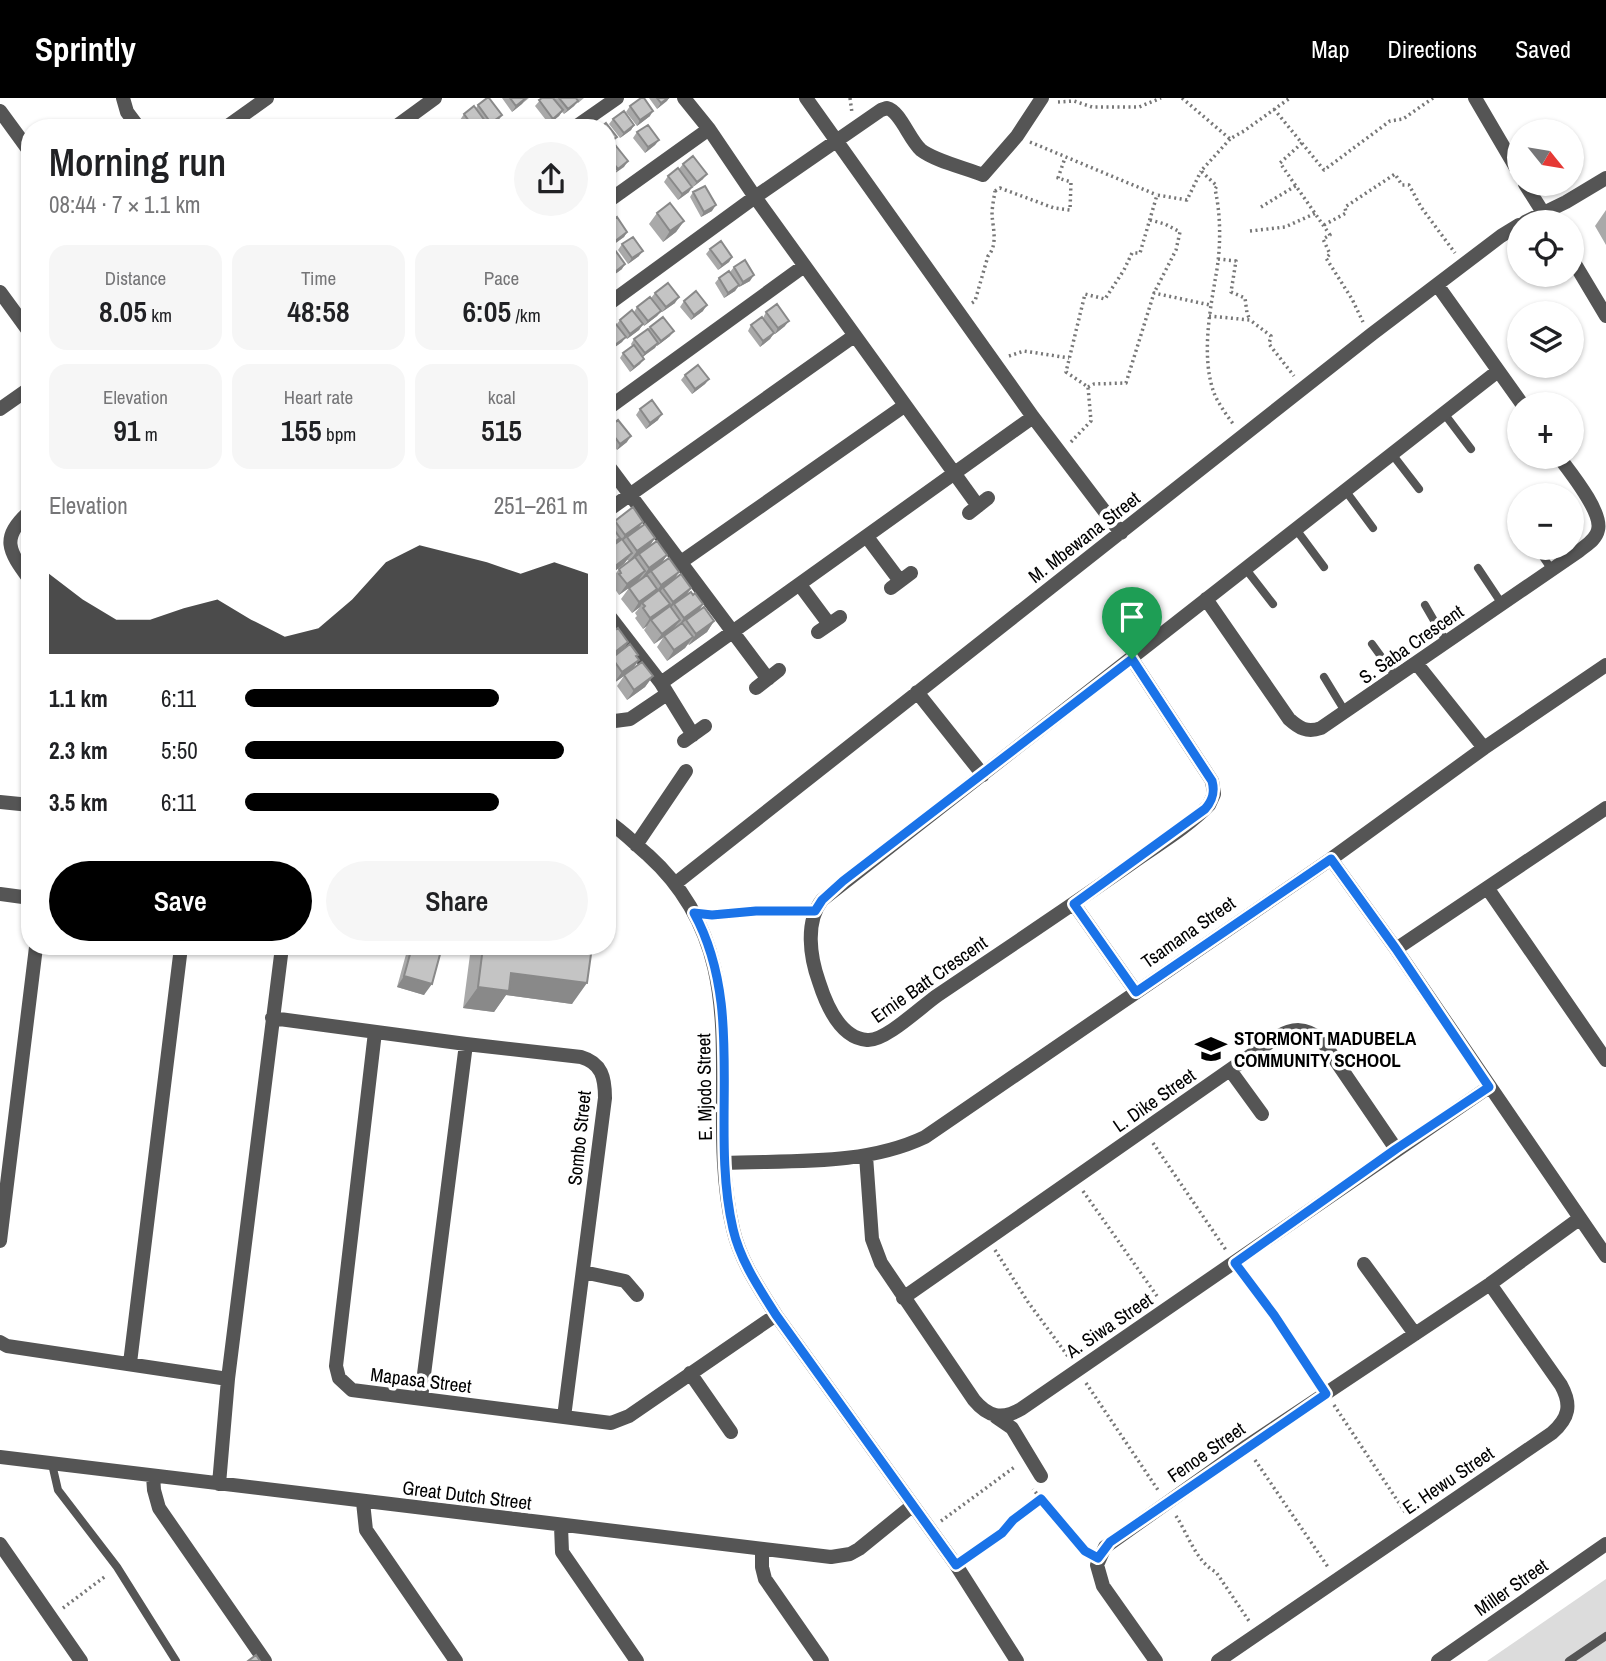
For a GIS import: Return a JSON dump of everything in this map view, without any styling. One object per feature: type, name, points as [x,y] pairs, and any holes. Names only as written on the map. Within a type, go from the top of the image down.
[{"type":"street","points":[[123,98],[132,119]]},
{"type":"street","points":[[238,119],[267,98]]},
{"type":"street","points":[[406,119],[435,98]]},
{"type":"street","points":[[588,119],[617,98]]},
{"type":"street","points":[[684,98],[709,129],[804,266],[978,506]]},
{"type":"street","points":[[806,98],[1033,417],[1121,533]]},
{"type":"street","points":[[1475,98],[1507,153]]},
{"type":"street","points":[[616,298],[835,140],[881,110],[887,108],[895,111],[912,140],[927,153],[983,175],[1017,136],[1042,99]]},
{"type":"street","points":[[0,111],[21,140]]},
{"type":"street","points":[[616,196],[709,129]]},
{"type":"street","points":[[1555,210],[1606,178]]},
{"type":"street","name":"M. Mbewana Street","points":[[676,883],[1372,334],[1507,233]]},
{"type":"street","points":[[616,402],[804,266]]},
{"type":"street","points":[[1584,279],[1606,316]]},
{"type":"street","points":[[1438,286],[1513,392]]},
{"type":"street","points":[[0,292],[21,321]]},
{"type":"street","points":[[616,505],[854,335]]},
{"type":"street","points":[[815,911],[827,894],[1132,659],[1295,528],[1498,371]]},
{"type":"street","points":[[0,409],[21,394]]},
{"type":"street","points":[[681,562],[904,406]]},
{"type":"street","points":[[616,721],[630,719],[732,631],[1033,417]]},
{"type":"street","name":"S. Saba Crescent","points":[[1206,599],[1289,719],[1298,727],[1314,731],[1346,713],[1590,542],[1598,529],[1596,513],[1567,469]]},
{"type":"street","points":[[616,477],[767,679]]},
{"type":"street","points":[[21,519],[12,526],[7,541],[8,549],[21,567]]},
{"type":"street","points":[[867,537],[901,581]]},
{"type":"street","points":[[800,585],[829,624]]},
{"type":"street","points":[[616,627],[664,689],[688,738],[705,726]]},
{"type":"street","name":"Ernie Batt Crescent","points":[[815,911],[812,923],[813,958],[823,993],[834,1017],[844,1028],[853,1036],[868,1041],[888,1032],[1074,904],[1205,809],[1213,798],[1212,781],[1132,659]]},
{"type":"street","points":[[1417,664],[1484,748]]},
{"type":"street","name":"Tsamana Street","points":[[724,1163],[866,1156],[907,1146],[942,1127],[1331,859],[1484,748],[1606,665]]},
{"type":"street","points":[[917,692],[983,775]]},
{"type":"street","points":[[636,845],[686,771]]},
{"type":"street","points":[[0,802],[21,804]]},
{"type":"street","points":[[1396,949],[1606,808]]},
{"type":"street","name":"E. Mjodo Street","points":[[616,828],[676,883],[694,913],[712,954],[719,985],[723,1051],[724,1163],[728,1201],[737,1242],[753,1278],[776,1315],[956,1565],[1017,1661]]},
{"type":"street","points":[[1331,859],[1396,949],[1606,1256]]},
{"type":"street","points":[[1488,889],[1606,1060]]},
{"type":"street","points":[[0,894],[21,897]]},
{"type":"street","points":[[1074,904],[1136,992]]},
{"type":"street","points":[[0,1241],[35,955]]},
{"type":"street","points":[[130,1363],[180,955]]},
{"type":"street","points":[[219,1484],[228,1379],[281,955]]},
{"type":"street","name":"Sombo Street","points":[[272,1018],[581,1057],[600,1069],[604,1077],[605,1098],[564,1418]]},
{"type":"street","name":"L. Dike Street","points":[[903,1298],[1293,1029],[1307,1030],[1326,1045],[1396,1149]]},
{"type":"street","name":"Mapasa Street","points":[[375,1032],[336,1366],[339,1378],[352,1390],[605,1423],[618,1421],[776,1315]]},
{"type":"street","points":[[421,1398],[466,1044]]},
{"type":"street","points":[[1230,1070],[1262,1114]]},
{"type":"street","name":"A. Siwa Street","points":[[996,1417],[1013,1414],[1489,1087]]},
{"type":"street","points":[[866,1156],[872,1239],[881,1263],[974,1400],[984,1410],[1012,1428],[1041,1476]]},
{"type":"street","name":"Fenoe Street","points":[[1098,1558],[1110,1542],[1490,1284],[1579,1219]]},
{"type":"street","points":[[1364,1264],[1415,1334]]},
{"type":"street","points":[[583,1272],[625,1281],[637,1295]]},
{"type":"street","name":"E. Hewu Street","points":[[1218,1661],[1552,1433],[1567,1415],[1568,1401],[1561,1385],[1490,1284]]},
{"type":"street","points":[[0,1342],[7,1346],[228,1379]]},
{"type":"street","points":[[690,1373],[731,1432]]},
{"type":"street","name":"Great Dutch Street","points":[[0,1457],[831,1558],[859,1549],[912,1506]]},
{"type":"street","points":[[153,1476],[159,1508],[265,1661]]},
{"type":"street","points":[[363,1502],[366,1530],[456,1661]]},
{"type":"street","points":[[561,1526],[562,1552],[637,1661]]},
{"type":"street","name":"Miller Street","points":[[1438,1661],[1606,1544]]},
{"type":"street","points":[[0,1545],[81,1661]]},
{"type":"street","points":[[762,1551],[765,1579],[822,1661]]},
{"type":"street","points":[[1098,1558],[1097,1572],[1103,1586],[1156,1661]]},
{"type":"lane","points":[[1443,412],[1471,449]]},
{"type":"lane","points":[[1392,454],[1419,489]]},
{"type":"lane","points":[[1345,490],[1373,528]]},
{"type":"lane","points":[[1295,528],[1324,568]]},
{"type":"lane","points":[[1546,560],[1552,569]]},
{"type":"lane","points":[[1245,568],[1273,604]]},
{"type":"lane","points":[[1478,568],[1502,604]]},
{"type":"lane","points":[[1425,605],[1447,643]]},
{"type":"lane","points":[[1372,644],[1396,677]]},
{"type":"lane","points":[[1324,677],[1346,713]]},
{"type":"lane","points":[[52,1464],[58,1490],[117,1567],[176,1661]]},
{"type":"lane","points":[[1569,1661],[1604,1640]]},
{"type":"path","points":[[1042,99],[1061,103],[1074,101],[1092,107],[1139,107],[1161,98]]},
{"type":"path","points":[[1182,98],[1230,139]]},
{"type":"path","points":[[1017,136],[1157,195],[1187,200],[1201,171],[1230,139],[1290,98]]},
{"type":"path","points":[[1274,109],[1324,170],[1390,121],[1403,120],[1433,98]]},
{"type":"path","points":[[1302,144],[1280,163],[1330,235],[1323,239],[1330,254],[1326,258],[1365,325]]},
{"type":"path","points":[[995,191],[1000,188],[1054,208],[1070,210],[1071,182],[1058,178],[1065,158]]},
{"type":"path","points":[[1201,171],[1217,186],[1215,189],[1218,205],[1218,260],[1210,305],[1208,357],[1214,393],[1235,426]]},
{"type":"path","points":[[1324,225],[1346,213],[1345,207],[1395,174],[1402,185],[1409,185],[1421,207],[1455,254]]},
{"type":"path","points":[[961,314],[975,301],[988,256],[992,252],[995,191],[983,175]]},
{"type":"path","points":[[1261,207],[1297,186]]},
{"type":"path","points":[[1088,387],[1066,372],[1085,294],[1105,299],[1125,270],[1132,253],[1140,253],[1157,195]]},
{"type":"path","points":[[1250,231],[1285,227],[1316,213]]},
{"type":"path","points":[[1088,387],[1094,384],[1126,383],[1154,293],[1176,250],[1180,232],[1150,220]]},
{"type":"path","points":[[1218,260],[1236,261],[1231,292],[1245,298],[1250,320],[1271,336],[1269,344],[1297,379]]},
{"type":"path","points":[[1154,293],[1210,305]]},
{"type":"path","points":[[1209,316],[1250,320]]},
{"type":"path","points":[[993,360],[1024,351],[1069,358]]},
{"type":"path","points":[[1060,453],[1091,422],[1088,387]]},
{"type":"path","points":[[694,913],[712,915],[756,911],[815,911]]},
{"type":"path","points":[[1143,1131],[1205,1222],[1274,1315],[1414,1525]]},
{"type":"path","points":[[1074,1179],[1167,1309]]},
{"type":"path","points":[[988,1240],[1167,1502],[1208,1568],[1216,1572],[1258,1634]]},
{"type":"path","points":[[1251,1454],[1330,1570]]},
{"type":"path","points":[[930,1530],[1029,1456]]},
{"type":"path","points":[[1041,1476],[1030,1486],[1085,1551],[1098,1558]]},
{"type":"path","points":[[956,1565],[1002,1533],[1013,1520],[1041,1499]]},
{"type":"path","points":[[51,1617],[117,1567]]},
{"type":"shaded area","points":[[1606,1579],[1606,1661],[1487,1661]]},
{"type":"building","points":[[489,98],[502,115],[496,119],[488,119],[478,105]]},
{"type":"building","points":[[510,98],[526,98],[516,106]]},
{"type":"building","points":[[553,98],[563,110],[553,119],[539,100]]},
{"type":"building","points":[[559,98],[576,98],[578,101],[568,109]]},
{"type":"building","points":[[644,98],[653,111],[640,120],[630,106]]},
{"type":"building","points":[[474,106],[484,119],[468,119],[464,114]]},
{"type":"building","points":[[624,111],[634,125],[624,133],[616,119],[613,119]]},
{"type":"building","points":[[648,125],[659,140],[648,147],[637,132]]},
{"type":"building","points":[[616,146],[628,161],[618,169],[616,166]]},
{"type":"building","points":[[693,156],[707,174],[697,182],[683,164]]},
{"type":"building","points":[[678,168],[692,187],[682,194],[668,176]]},
{"type":"building","points":[[705,186],[716,205],[704,212],[693,192]]},
{"type":"building","points":[[670,203],[684,221],[670,231],[657,213]]},
{"type":"building","points":[[616,218],[627,232],[616,240]]},
{"type":"building","points":[[633,237],[643,251],[632,258],[622,244]]},
{"type":"building","points":[[721,241],[732,257],[722,265],[710,249]]},
{"type":"building","points":[[616,251],[625,264],[616,271]]},
{"type":"building","points":[[745,260],[754,275],[743,282],[734,267]]},
{"type":"building","points":[[729,271],[739,285],[728,293],[719,278]]},
{"type":"building","points":[[668,283],[679,297],[666,307],[655,293]]},
{"type":"building","points":[[696,291],[707,305],[694,315],[684,301]]},
{"type":"building","points":[[650,297],[661,311],[648,321],[637,307]]},
{"type":"building","points":[[777,304],[789,321],[778,328],[766,312]]},
{"type":"building","points":[[632,310],[643,324],[630,334],[620,320]]},
{"type":"building","points":[[663,317],[674,331],[661,341],[650,327]]},
{"type":"building","points":[[762,317],[774,333],[763,341],[751,325]]},
{"type":"building","points":[[616,324],[626,337],[616,344]]},
{"type":"building","points":[[648,329],[658,343],[645,353],[634,339]]},
{"type":"building","points":[[634,345],[644,359],[634,367],[623,353]]},
{"type":"building","points":[[698,365],[709,379],[695,389],[685,375]]},
{"type":"building","points":[[652,400],[662,414],[650,423],[640,409]]},
{"type":"building","points":[[618,420],[631,436],[620,444],[616,439]]},
{"type":"building","points":[[633,507],[643,522],[625,535],[616,520]]},
{"type":"building","points":[[645,524],[655,538],[637,551],[627,537]]},
{"type":"building","points":[[622,539],[632,553],[616,565],[616,543]]},
{"type":"building","points":[[657,541],[667,555],[649,568],[639,554]]},
{"type":"building","points":[[635,557],[645,571],[627,584],[619,574],[619,569]]},
{"type":"building","points":[[669,558],[679,572],[661,585],[651,571]]},
{"type":"building","points":[[681,574],[691,588],[673,602],[663,588]]},
{"type":"building","points":[[647,575],[657,589],[639,602],[629,588]]},
{"type":"building","points":[[659,590],[670,604],[650,618],[642,603]]},
{"type":"building","points":[[691,592],[693,595],[695,593],[703,604],[684,618],[674,604]]},
{"type":"building","points":[[670,606],[680,620],[662,634],[651,620]]},
{"type":"building","points":[[704,607],[714,621],[696,634],[686,620]]},
{"type":"building","points":[[682,623],[693,637],[674,650],[664,636]]},
{"type":"building","points":[[618,628],[628,642],[616,651]]},
{"type":"building","points":[[630,644],[639,660],[622,672],[616,664],[616,655]]},
{"type":"building","points":[[642,662],[653,676],[634,690],[624,675]]},
{"type":"building","points":[[410,955],[440,955],[432,984],[404,976]]},
{"type":"building","points":[[482,955],[591,955],[587,983],[511,973],[509,991],[478,987]]},
{"type":"building","points":[[256,1655],[260,1661],[248,1661]]},
{"type":"place","name":"STORMONT MADUBELA COMMUNITY SCHOOL","points":[[1211,1049]]},
{"type":"route","points":[[1132,659],[1214,788],[1213,798],[1205,809],[1074,904],[1136,992],[1331,859],[1396,949],[1489,1087],[1235,1263],[1274,1315],[1326,1394],[1110,1542],[1098,1558],[1085,1551],[1041,1499],[1013,1520],[1002,1533],[956,1565],[776,1315],[753,1278],[737,1242],[728,1201],[724,1163],[722,1014],[719,985],[712,954],[694,913],[712,915],[756,911],[815,911],[827,894],[843,881],[1132,659]]}]
